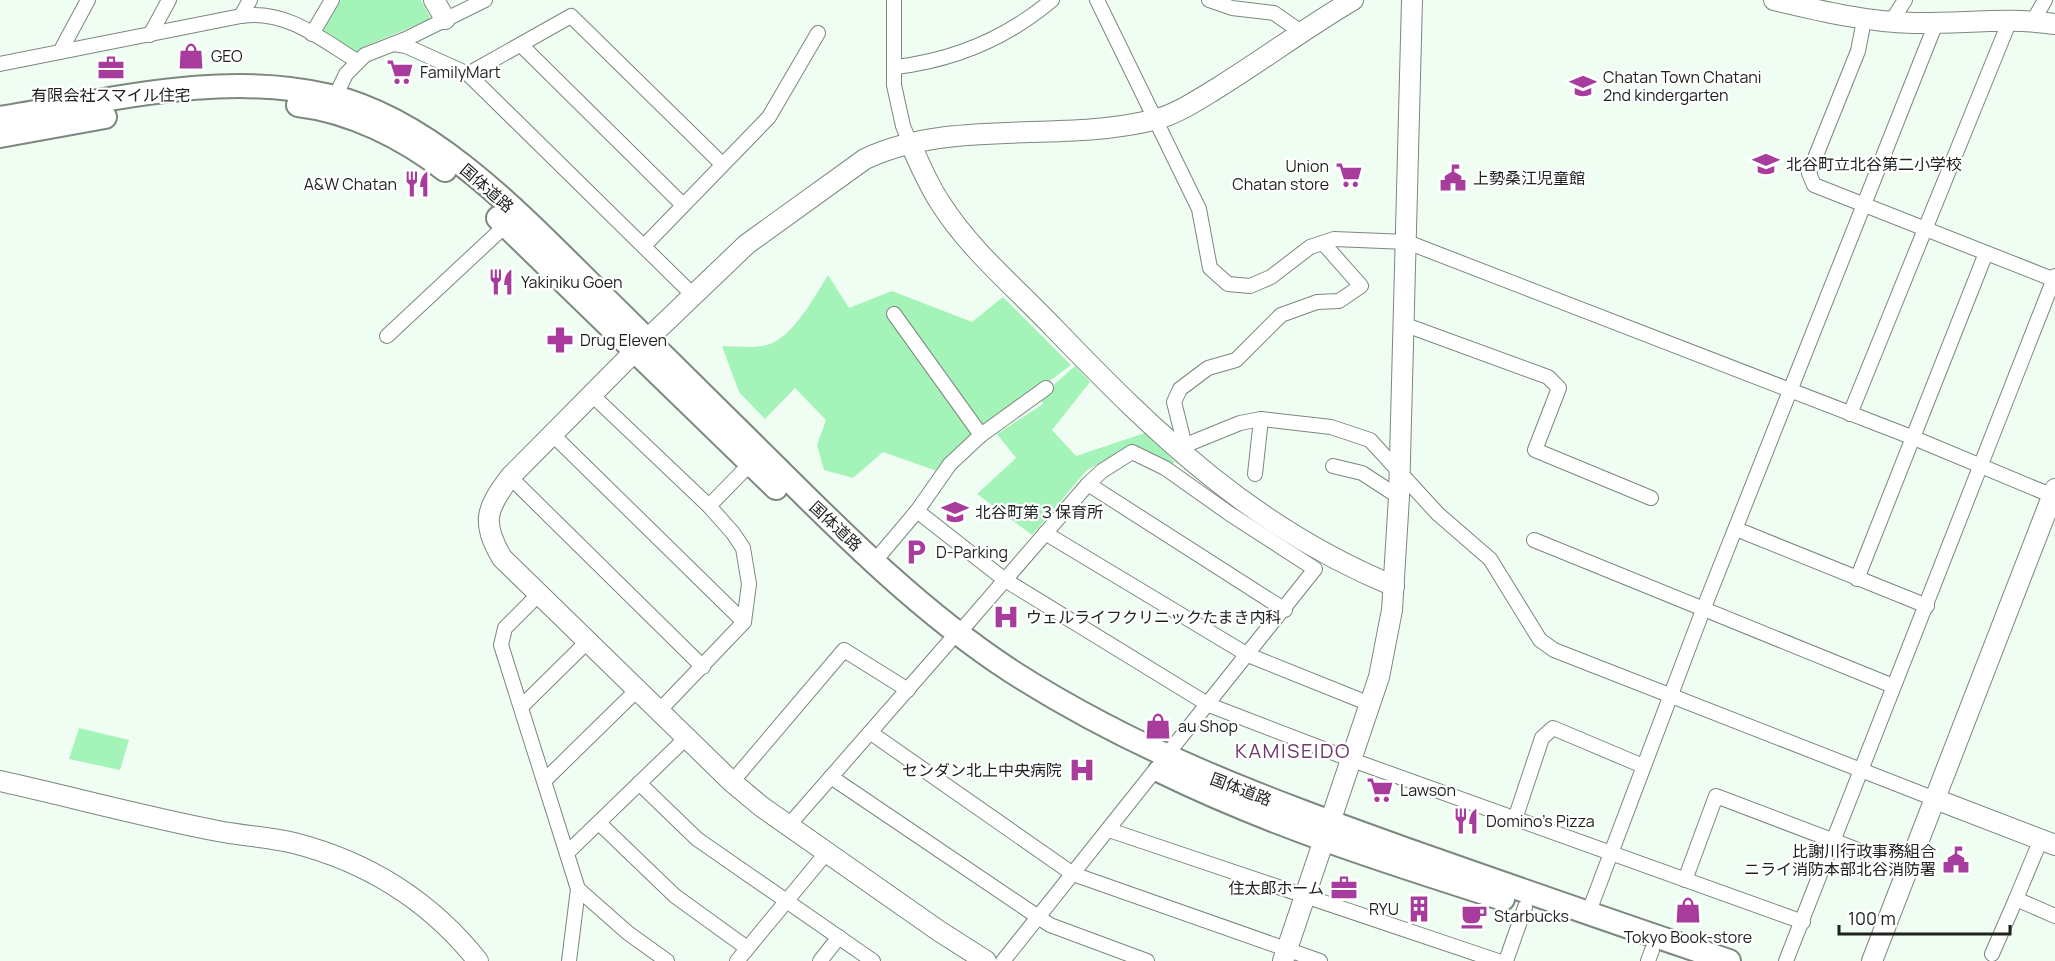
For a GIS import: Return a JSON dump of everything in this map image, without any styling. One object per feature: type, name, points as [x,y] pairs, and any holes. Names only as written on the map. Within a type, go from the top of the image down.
[{"type":"main road","name":"国体道路","points":[[0,118],[231,84],[273,86],[335,97],[389,118],[416,132],[447,153],[517,214],[750,464],[862,569],[1044,707],[1161,763],[1225,801],[1327,831],[1729,961]]},
{"type":"main road","name":"国体道路","points":[[0,136],[177,105],[231,99],[310,106],[378,129],[437,164],[469,190],[954,638]]},
{"type":"main road","name":"国体道路","points":[[1327,831],[1650,956],[1682,961]]},
{"type":"street","points":[[60,52],[88,0]]},
{"type":"street","points":[[150,35],[169,0]]},
{"type":"street","points":[[241,16],[250,0]]},
{"type":"street","points":[[312,34],[332,0]]},
{"type":"street","points":[[434,0],[445,19]]},
{"type":"street","points":[[335,97],[346,74],[370,52],[393,44],[485,0]]},
{"type":"street","points":[[894,0],[896,67],[894,85],[903,126],[940,204],[970,241],[1219,485],[1281,528],[1347,566],[1394,586]]},
{"type":"street","points":[[896,67],[919,64],[987,43],[1027,22],[1052,0]]},
{"type":"street","points":[[1097,0],[1199,209],[1210,268],[1228,284],[1250,286],[1270,277],[1310,248],[1343,238],[1407,242],[2054,493],[1872,961]]},
{"type":"street","points":[[1209,0],[1232,8],[1274,13],[1302,32]]},
{"type":"street","points":[[986,961],[939,931],[732,782],[502,558],[492,541],[488,526],[488,512],[494,499],[510,477],[693,295],[747,244],[851,168],[882,150],[910,144],[962,136],[1119,127],[1156,120],[1200,99],[1353,0]]},
{"type":"street","points":[[1285,955],[1353,760],[1370,704],[1385,653],[1394,586],[1400,474],[1412,0]]},
{"type":"street","points":[[1774,0],[1864,20],[1936,23],[2033,21],[2055,24]]},
{"type":"street","points":[[1890,22],[1905,0]]},
{"type":"street","points":[[2033,21],[2045,0]]},
{"type":"street","points":[[0,64],[241,16],[267,14],[280,17],[312,34],[357,62]]},
{"type":"street","points":[[468,74],[571,16],[722,164]]},
{"type":"street","points":[[1786,961],[2054,279],[1814,185],[1809,173],[1858,51],[1864,20]]},
{"type":"street","points":[[1850,414],[2010,21]]},
{"type":"street","points":[[1588,914],[1703,610],[1936,23]]},
{"type":"street","points":[[644,246],[769,117],[818,33]]},
{"type":"street","points":[[393,44],[406,46],[468,74],[693,295]]},
{"type":"street","points":[[521,45],[683,205]]},
{"type":"street","points":[[387,336],[506,225]]},
{"type":"street","points":[[1180,447],[1174,402],[1180,389],[1208,368],[1236,360],[1281,315],[1317,302],[1338,301],[1361,286],[1323,243]]},
{"type":"street","points":[[1857,579],[1986,253]]},
{"type":"street","points":[[894,314],[981,435]]},
{"type":"street","points":[[1403,324],[1548,377],[1558,388],[1535,450],[1651,498]]},
{"type":"street","points":[[874,562],[917,511],[950,464],[981,435],[1046,388]]},
{"type":"street","points":[[591,394],[710,506],[734,533],[742,548],[749,584],[744,622],[659,711]]},
{"type":"street","points":[[1180,447],[1240,423],[1261,419],[1331,427],[1370,440],[1438,514],[1490,559],[1540,640],[1554,650],[2048,842],[2016,899],[1992,954]]},
{"type":"street","points":[[1255,474],[1261,419]]},
{"type":"street","points":[[552,434],[744,622]]},
{"type":"street","points":[[789,825],[1088,484],[1102,471],[1132,452],[1165,468],[1315,568],[1285,610],[1003,961]]},
{"type":"street","points":[[710,506],[750,464]]},
{"type":"street","points":[[1333,465],[1362,474],[1399,497]]},
{"type":"street","points":[[510,477],[703,667]]},
{"type":"street","points":[[1088,484],[1285,610]]},
{"type":"street","points":[[917,511],[1005,580],[1209,705],[1353,760],[1803,922]]},
{"type":"street","points":[[1736,529],[1927,606]]},
{"type":"street","points":[[1045,533],[1248,655],[1370,704]]},
{"type":"street","points":[[1534,540],[1893,686]]},
{"type":"street","points":[[539,594],[502,634],[501,645],[578,889],[569,961]]},
{"type":"street","points":[[522,706],[588,641]]},
{"type":"street","points":[[732,782],[844,650],[908,690]]},
{"type":"street","points":[[545,780],[637,690]]},
{"type":"street","points":[[1515,819],[1542,738],[1553,728],[1644,766]]},
{"type":"street","points":[[871,733],[1073,874],[1285,955],[1320,961]]},
{"type":"street","points":[[567,853],[686,738]]},
{"type":"street","points":[[831,777],[1037,918],[1050,925],[1148,961]]},
{"type":"street","points":[[0,781],[219,831],[294,843],[350,862],[397,886],[425,907],[454,931],[478,961]]},
{"type":"street","points":[[639,783],[698,839],[873,961]]},
{"type":"street","points":[[1685,880],[1716,796],[1908,869]]},
{"type":"street","points":[[599,822],[675,896],[747,948]]},
{"type":"street","points":[[1109,830],[1498,961]]},
{"type":"street","points":[[737,961],[827,852]]},
{"type":"street","points":[[578,889],[628,933],[667,961]]},
{"type":"street","points":[[2016,899],[2055,915]]},
{"type":"street","points":[[1506,961],[1525,907]]},
{"type":"street","points":[[820,961],[839,937]]},
{"type":"green space","points":[[341,0],[421,0],[431,19],[363,47],[356,56],[321,34]]},
{"type":"green space","points":[[828,275],[849,308],[892,291],[972,322],[1003,297],[1071,365],[983,431],[937,471],[883,452],[853,478],[824,470],[817,445],[826,420],[795,388],[765,419],[739,392],[722,346],[759,346],[779,339],[803,314]]},
{"type":"green space","points":[[1075,366],[1090,382],[1052,430],[1076,456],[1145,433],[1175,462],[1170,466],[1133,446],[1087,470],[1032,535],[977,494],[1016,458],[997,434],[1043,404],[1040,397]]},
{"type":"green space","points":[[79,728],[129,740],[120,770],[69,759]]},
{"type":"place","name":"GEO","points":[[191,56]]},
{"type":"place","name":"有限会社スマイル住宅","points":[[111,68]]},
{"type":"place","name":"FamilyMart","points":[[400,72]]},
{"type":"place","name":"Chatan Town Chatani 2nd kindergarten","points":[[1583,86]]},
{"type":"place","name":"北谷町立北谷第二小学校","points":[[1766,164]]},
{"type":"place","name":"Union Chatan store","points":[[1349,175]]},
{"type":"place","name":"上勢桑江児童館","points":[[1453,178]]},
{"type":"place","name":"A&W Chatan","points":[[417,184]]},
{"type":"place","name":"Yakiniku Goen","points":[[501,282]]},
{"type":"place","name":"Drug Eleven","points":[[560,340]]},
{"type":"place","name":"北谷町第３保育所","points":[[955,512]]},
{"type":"place","name":"D-Parking","points":[[916,552]]},
{"type":"place","name":"ウェルライフクリニックたまき内科","points":[[1006,617]]},
{"type":"place","name":"au Shop","points":[[1158,726]]},
{"type":"place","name":"センダン北上中央病院","points":[[1082,770]]},
{"type":"place","name":"Lawson","points":[[1380,790]]},
{"type":"place","name":"Domino's Pizza","points":[[1466,821]]},
{"type":"place","name":"比謝川行政事務組合 ニライ消防本部北谷消防署","points":[[1956,860]]},
{"type":"place","name":"住太郎ホーム","points":[[1344,888]]},
{"type":"place","name":"RYU","points":[[1419,909]]},
{"type":"place","name":"Tokyo Book-store","points":[[1688,910]]},
{"type":"place","name":"Starbucks","points":[[1474,916]]},
{"type":"district","name":"KAMISEIDO","points":[[1293,751]]}]
